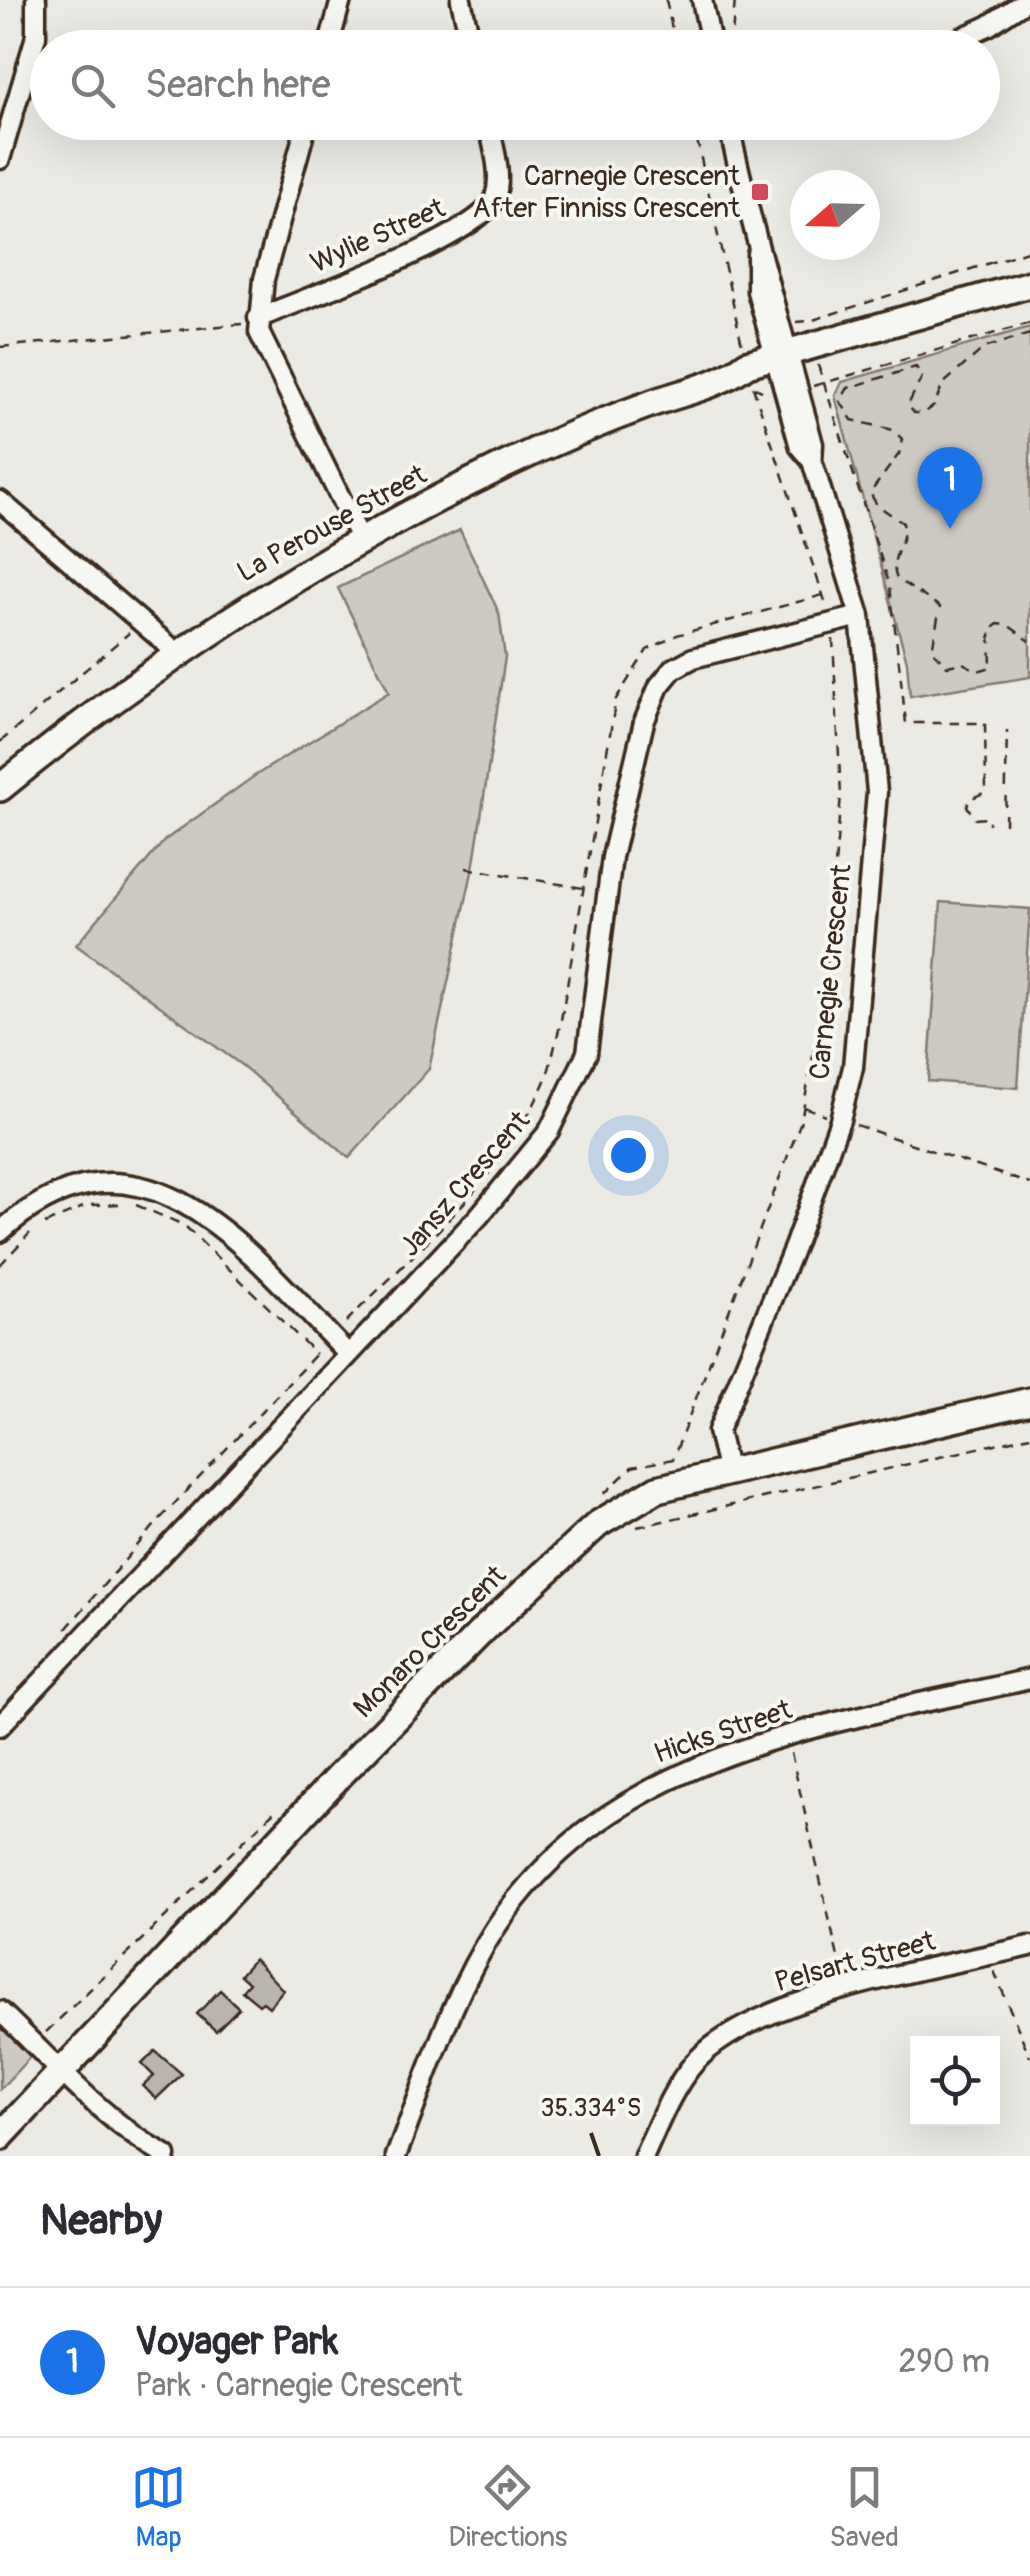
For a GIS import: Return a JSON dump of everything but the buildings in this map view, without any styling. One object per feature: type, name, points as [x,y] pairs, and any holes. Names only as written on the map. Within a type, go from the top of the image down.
[{"type":"street","points":[[36,0],[36,30]]},
{"type":"street","points":[[333,30],[341,0]]},
{"type":"street","points":[[462,0],[468,30]]},
{"type":"street","points":[[702,0],[708,30]]},
{"type":"street","points":[[979,30],[1027,0]]},
{"type":"street","points":[[0,159],[30,56]]},
{"type":"street","points":[[303,140],[264,280],[258,320],[270,362],[360,538]]},
{"type":"street","name":"Wylie Street","points":[[258,320],[444,239],[478,220],[494,202],[498,182],[491,140]]},
{"type":"street","name":"Carnegie Crescent","points":[[728,1473],[718,1431],[840,1120],[854,1067],[876,792],[860,616],[812,461],[813,444],[757,291],[757,254],[732,140]]},
{"type":"street","name":"La Perouse Street","points":[[0,788],[176,652],[360,538],[572,434],[742,382],[867,327],[891,326],[1030,284]]},
{"type":"street","points":[[0,501],[176,652]]},
{"type":"street","name":"Jansz Crescent","points":[[0,1726],[512,1179],[549,1131],[587,1052],[612,857],[644,722],[659,686],[673,669],[693,658],[860,616]]},
{"type":"street","points":[[0,1232],[53,1192],[116,1182],[157,1189],[193,1206],[223,1228],[348,1354]]},
{"type":"street","name":"Monaro Crescent","points":[[0,2137],[340,1776],[549,1566],[598,1524],[658,1489],[1030,1401]]},
{"type":"street","name":"Hicks Street","points":[[396,2156],[454,2007],[496,1928],[563,1849],[634,1795],[720,1755],[1030,1679]]},
{"type":"street","name":"Pelsart Street","points":[[644,2156],[664,2110],[695,2062],[734,2032],[782,2006],[1030,1946]]},
{"type":"street","points":[[0,2010],[139,2141],[166,2156]]},
{"type":"path","points":[[666,0],[672,30]]},
{"type":"path","points":[[732,30],[735,0]]},
{"type":"path","points":[[697,140],[743,348]]},
{"type":"path","points":[[747,145],[748,140]]},
{"type":"path","points":[[788,322],[810,322],[1030,250]]},
{"type":"path","points":[[0,347],[258,320]]},
{"type":"path","points":[[989,824],[989,818],[975,818],[967,806],[970,798],[986,792],[985,724],[906,723],[890,586],[823,383],[1030,323]]},
{"type":"path","points":[[1030,334],[984,348],[943,384],[934,406],[924,414],[914,413],[908,405],[922,377],[916,367],[848,388],[840,401],[852,420],[894,430],[902,439],[900,454],[870,494],[876,505],[903,522],[905,530],[892,563],[896,579],[940,607],[932,650],[938,660],[947,666],[963,663],[978,671],[991,667],[990,630],[998,624],[1009,626],[1030,641]]},
{"type":"path","points":[[742,382],[774,398]]},
{"type":"path","points":[[604,1494],[632,1467],[673,1459],[803,1107],[824,995],[840,795],[832,625],[742,382]]},
{"type":"path","points":[[62,1634],[160,1519],[453,1213],[512,1140],[546,1078],[585,889],[616,699],[647,650],[677,636],[823,595]]},
{"type":"path","points":[[0,742],[142,622]]},
{"type":"path","points":[[1005,824],[1007,730]]},
{"type":"path","points":[[466,868],[585,889]]},
{"type":"path","points":[[803,1107],[1030,1184]]},
{"type":"path","points":[[0,1265],[35,1228],[86,1206],[132,1204],[183,1224],[333,1370]]},
{"type":"path","points":[[635,1528],[1030,1436]]},
{"type":"path","points":[[786,1736],[846,1991]]},
{"type":"path","points":[[34,2043],[291,1796]]},
{"type":"path","points":[[988,1956],[1030,2057]]},
{"type":"shaded area","points":[[1030,327],[1030,677],[910,696],[907,662],[835,396],[842,382]]},
{"type":"shaded area","points":[[460,530],[499,613],[505,657],[474,863],[429,1069],[349,1158],[244,1067],[76,945],[165,840],[253,777],[389,692],[338,588]]},
{"type":"shaded area","points":[[941,902],[1030,909],[1018,1088],[928,1081]]},
{"type":"shaded area","points":[[0,2025],[31,2056],[0,2089]]},
{"type":"place","name":"Carnegie Crescent After Finniss Crescent","points":[[760,192]]},
{"type":"place","name":"Voyager Park","points":[[950,529]]}]
